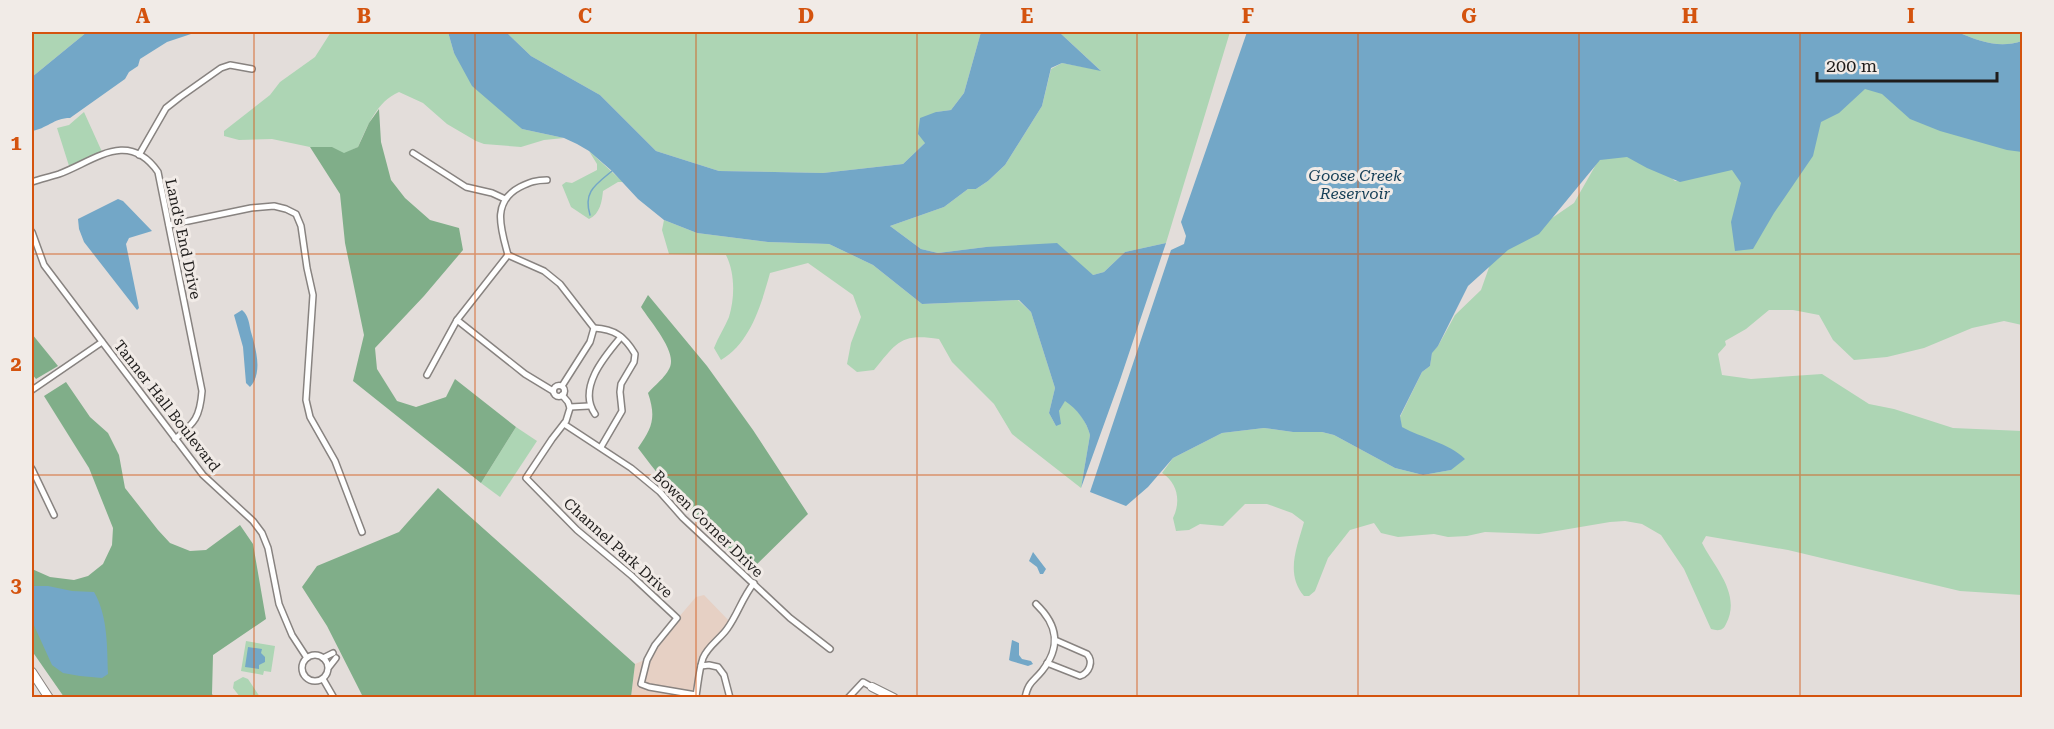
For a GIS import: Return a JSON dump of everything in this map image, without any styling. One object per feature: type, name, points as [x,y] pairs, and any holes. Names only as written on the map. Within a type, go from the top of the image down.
[{"type":"main road","points":[[32,672],[49,698]]},
{"type":"main road","points":[[872,687],[894,698]]},
{"type":"street","points":[[32,182],[58,174],[108,152],[132,151],[140,155],[166,108],[180,97],[221,68],[230,65],[252,69]]},
{"type":"street","points":[[413,153],[466,187],[492,193],[505,199]]},
{"type":"street","name":"Land's End Drive","points":[[140,155],[152,163],[158,172],[202,392],[200,412],[193,423],[175,439]]},
{"type":"street","points":[[507,255],[500,224],[503,201],[509,193],[533,180],[548,180]]},
{"type":"street","points":[[169,225],[251,208],[274,206],[296,214],[301,226],[307,268],[314,294],[306,400],[310,417],[335,461],[362,532]]},
{"type":"street","name":"Tanner Hall Boulevard","points":[[32,232],[44,265],[175,439],[203,475],[253,520],[262,532],[283,613],[292,635],[307,658],[303,665],[305,676],[315,681],[323,679],[334,698]]},
{"type":"street","points":[[427,375],[457,320],[507,255]]},
{"type":"street","points":[[507,255],[544,271],[552,277],[594,328],[611,330],[621,337],[635,354],[634,362],[621,384],[622,411],[601,447]]},
{"type":"street","points":[[457,320],[525,374],[553,391],[556,396],[562,395]]},
{"type":"street","points":[[562,386],[590,342],[594,328]]},
{"type":"street","points":[[595,414],[590,406],[591,385],[599,366],[621,337]]},
{"type":"street","points":[[32,390],[102,342]]},
{"type":"street","points":[[553,391],[555,386],[562,386]]},
{"type":"street","points":[[562,386],[565,391],[562,395]]},
{"type":"street","points":[[562,395],[570,407],[564,424]]},
{"type":"street","points":[[570,407],[590,406]]},
{"type":"street","name":"Bowen Corner Drive","points":[[564,424],[624,462],[660,492],[683,518],[790,618],[830,649]]},
{"type":"street","name":"Channel Park Drive","points":[[564,424],[526,478],[577,530],[678,618],[655,645],[647,660],[641,684],[696,696]]},
{"type":"street","points":[[32,469],[54,515]]},
{"type":"street","points":[[696,696],[703,659],[709,648],[727,629],[743,597],[753,583]]},
{"type":"street","points":[[1025,698],[1027,686],[1052,654],[1055,640],[1053,625],[1036,604]]},
{"type":"street","points":[[1047,663],[1080,676],[1086,673],[1090,665],[1090,657],[1087,654],[1055,640]]},
{"type":"street","points":[[307,658],[315,655],[323,658],[335,656],[323,679]]},
{"type":"street","points":[[323,658],[328,668]]},
{"type":"street","points":[[701,666],[718,667],[724,675],[730,698]]},
{"type":"street","points":[[848,698],[862,679],[872,687]]},
{"type":"shaded area","points":[[704,595],[731,623],[703,659],[696,697],[631,697],[635,664],[647,659],[655,645],[696,597]]},
{"type":"green space","points":[[32,32],[87,32],[32,77]]},
{"type":"green space","points":[[331,32],[448,32],[454,53],[522,129],[564,138],[544,140],[521,147],[484,144],[447,124],[423,103],[399,92],[391,96],[379,108],[358,147],[344,154],[331,147],[310,147],[272,139],[239,140],[224,136],[224,131],[270,95],[280,82],[315,57]]},
{"type":"green space","points":[[506,32],[981,32],[964,93],[951,110],[936,112],[925,143],[903,164],[823,173],[719,171],[656,151],[600,95],[531,56]]},
{"type":"green space","points":[[1059,32],[1230,32],[1166,243],[1125,252],[1104,272],[1093,275],[1005,247],[938,253],[921,249],[890,226],[944,207],[968,189],[976,189],[988,181],[1005,165],[1042,106],[1051,69],[1062,63],[1100,70]]},
{"type":"green space","points":[[1957,32],[2022,32],[2022,41],[1997,44]]},
{"type":"green space","points":[[1837,79],[2022,133],[2022,325],[2004,321],[1972,328],[1924,348],[1887,357],[1854,360],[1833,340],[1819,315],[1793,310],[1769,310],[1746,329],[1725,341],[1726,345],[1718,354],[1722,375],[1751,379],[1822,374],[1869,404],[1894,409],[1953,428],[2022,431],[2022,595],[1960,591],[1788,550],[1706,536],[1702,543],[1724,581],[1731,602],[1725,626],[1716,630],[1711,629],[1684,569],[1661,535],[1642,524],[1625,521],[1610,522],[1539,534],[1485,532],[1467,536],[1448,537],[1434,534],[1398,537],[1381,533],[1374,523],[1350,530],[1328,558],[1315,591],[1309,596],[1304,596],[1295,579],[1294,560],[1304,522],[1292,513],[1267,504],[1245,504],[1223,526],[1200,524],[1189,530],[1176,531],[1173,518],[1177,506],[1175,487],[1162,473],[1173,458],[1222,433],[1264,428],[1293,432],[1322,432],[1334,435],[1395,468],[1423,475],[1451,470],[1419,437],[1401,427],[1400,417],[1422,372],[1430,366],[1432,352],[1438,346],[1455,315],[1481,290],[1492,259],[1574,203],[1598,161],[1618,150],[1678,181]]},
{"type":"green space","points":[[379,109],[381,142],[391,180],[405,198],[430,220],[459,228],[463,250],[375,348],[377,369],[397,401],[416,407],[446,397],[455,379],[516,427],[481,483],[353,381],[364,335],[345,243],[340,194],[310,147],[332,147],[344,153],[358,147],[369,123]]},
{"type":"green space","points":[[84,112],[103,154],[70,169],[57,128],[69,125]]},
{"type":"green space","points":[[589,151],[623,182],[618,182],[603,191],[598,211],[589,219],[571,207],[562,185],[566,182],[572,183],[597,170],[597,164]]},
{"type":"green space","points":[[664,220],[697,233],[768,242],[829,244],[873,265],[922,304],[1018,300],[1031,312],[1055,388],[1049,413],[1056,426],[1059,411],[1065,400],[1077,411],[1089,430],[1081,488],[1012,434],[994,404],[952,362],[939,339],[916,337],[901,342],[874,370],[857,372],[847,364],[851,343],[861,317],[853,295],[808,263],[770,273],[758,310],[747,333],[740,343],[721,360],[714,348],[731,309],[733,285],[729,262],[726,255],[669,254],[662,230]]},
{"type":"green space","points":[[648,295],[707,366],[753,430],[808,514],[749,572],[691,512],[638,448],[652,422],[648,393],[666,375],[671,362],[664,341],[641,307]]},
{"type":"green space","points":[[32,334],[58,366],[36,379],[32,374]]},
{"type":"green space","points":[[66,382],[90,417],[108,433],[119,455],[125,488],[170,543],[190,551],[206,550],[240,525],[253,544],[266,619],[213,655],[212,694],[214,697],[64,697],[32,651],[32,569],[50,577],[74,580],[88,576],[103,564],[112,545],[113,528],[89,468],[44,396]]},
{"type":"green space","points":[[516,427],[537,441],[500,497],[481,483]]},
{"type":"green space","points":[[438,488],[635,664],[631,697],[363,697],[327,626],[302,587],[317,566],[399,532]]},
{"type":"green space","points":[[246,641],[275,646],[271,672],[264,671],[263,675],[241,671]]},
{"type":"green space","points":[[243,677],[248,679],[260,697],[240,697],[233,688],[234,682]]},
{"type":"water","points":[[87,32],[197,32],[167,42],[140,59],[138,66],[129,72],[125,79],[70,118],[32,131],[32,77]]},
{"type":"water","points":[[448,32],[506,32],[531,56],[600,95],[656,151],[719,171],[823,173],[903,164],[925,143],[918,134],[920,118],[936,112],[951,110],[964,93],[981,32],[1059,32],[1101,71],[1062,63],[1051,68],[1042,106],[1005,165],[988,181],[976,189],[968,189],[944,207],[890,226],[921,249],[938,253],[986,247],[1057,243],[1093,275],[1104,272],[1125,252],[1166,243],[1081,488],[1089,430],[1081,416],[1065,401],[1059,411],[1061,424],[1056,426],[1049,413],[1055,388],[1031,312],[1019,300],[922,304],[873,265],[829,244],[768,242],[697,233],[664,220],[638,199],[612,171],[589,151],[564,138],[522,129],[472,86],[454,53]]},
{"type":"water","name":"Goose Creek Reservoir","points":[[1247,32],[1957,32],[1997,44],[2022,41],[2022,152],[1940,131],[1910,119],[1882,94],[1865,89],[1839,113],[1821,122],[1813,156],[1774,213],[1753,249],[1735,251],[1731,222],[1741,183],[1732,170],[1680,182],[1627,157],[1600,160],[1539,234],[1508,250],[1468,286],[1438,346],[1432,353],[1430,366],[1422,372],[1400,416],[1402,427],[1459,453],[1465,459],[1451,470],[1423,475],[1395,468],[1334,435],[1264,428],[1222,433],[1173,458],[1148,487],[1126,506],[1090,492],[1171,250],[1184,244],[1186,236],[1181,222]]},
{"type":"water","points":[[118,199],[123,201],[152,231],[129,238],[126,244],[139,308],[137,310],[84,242],[79,229],[78,219]]},
{"type":"water","points":[[242,310],[248,320],[257,361],[256,375],[250,387],[246,383],[243,347],[234,315]]},
{"type":"water","points":[[1033,552],[1046,569],[1043,574],[1040,574],[1037,567],[1029,561]]},
{"type":"water","points":[[32,586],[94,592],[104,621],[108,674],[102,678],[80,676],[63,673],[52,665],[32,621]]},
{"type":"water","points":[[1012,640],[1019,643],[1019,655],[1022,659],[1031,661],[1033,664],[1028,666],[1009,660]]},
{"type":"water","points":[[248,647],[262,649],[261,653],[265,657],[265,662],[259,665],[259,669],[245,667]]},
{"type":"waterway","points":[[590,215],[589,195],[596,185],[612,171]]}]
